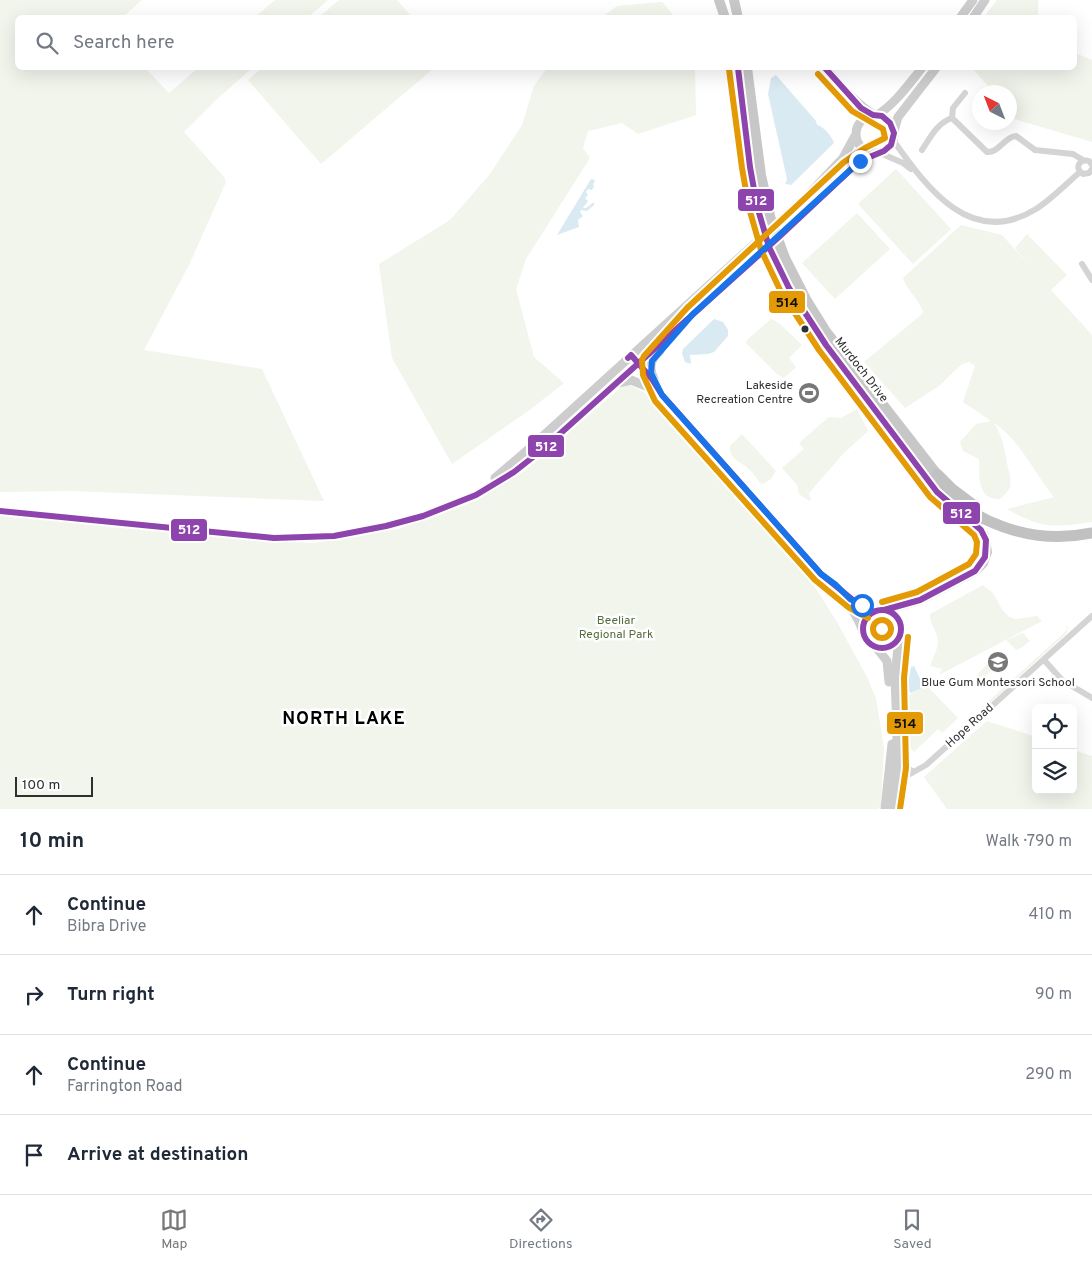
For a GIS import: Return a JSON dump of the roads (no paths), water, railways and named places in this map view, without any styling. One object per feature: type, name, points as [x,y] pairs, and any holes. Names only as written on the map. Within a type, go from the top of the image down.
[{"type":"highway","points":[[933,476],[970,503],[1009,521],[1052,529],[1092,525]]},
{"type":"highway","points":[[933,476],[942,491],[966,509],[1006,529],[1044,536],[1092,533]]},
{"type":"main road","points":[[719,0],[724,15]]},
{"type":"main road","points":[[734,0],[737,15]]},
{"type":"main road","points":[[962,15],[973,0]]},
{"type":"main road","points":[[975,15],[985,0]]},
{"type":"main road","name":"Murdoch Drive","points":[[738,70],[751,171],[762,227],[781,262]]},
{"type":"main road","name":"Murdoch Drive","points":[[747,70],[761,175],[781,262],[793,297],[812,326],[933,476],[938,492],[981,530],[986,540],[986,557],[975,571],[920,600],[879,611]]},
{"type":"main road","points":[[827,70],[862,108],[875,115],[882,116],[890,123],[894,137]]},
{"type":"main road","points":[[458,501],[499,475],[805,198],[842,158],[855,136],[856,128],[861,120],[887,108],[920,70]]},
{"type":"main road","points":[[0,511],[274,538],[314,538],[367,531],[386,526],[423,516],[476,495],[514,472],[542,450],[812,206],[844,174],[860,161],[888,148],[894,137],[895,123],[898,117],[934,70]]},
{"type":"main road","points":[[855,136],[861,148],[877,153]]},
{"type":"main road","points":[[703,291],[705,296],[731,274],[739,272]]},
{"type":"main road","points":[[655,387],[651,373],[652,361],[693,314]]},
{"type":"main road","points":[[629,358],[854,611],[867,641],[875,646],[884,656],[889,670],[893,771],[885,809]]},
{"type":"main road","points":[[618,383],[631,380],[655,387]]},
{"type":"main road","points":[[0,506],[28,510],[38,514]]},
{"type":"main road","points":[[821,574],[850,599],[879,611],[893,614],[900,626],[894,678],[897,729],[891,809]]},
{"type":"main road","points":[[863,632],[867,618],[879,611]]},
{"type":"main road","points":[[875,646],[889,646],[899,636]]},
{"type":"street","points":[[952,118],[953,108],[965,93]]},
{"type":"street","points":[[922,150],[940,125],[952,118]]},
{"type":"street","points":[[952,118],[987,152],[992,152],[1008,138],[1015,136],[1035,150],[1075,155],[1089,162]]},
{"type":"street","points":[[894,137],[924,180]]},
{"type":"street","points":[[877,153],[903,163],[924,180],[947,204],[960,213],[976,219],[995,222],[1019,217],[1036,209],[1079,169],[1079,163],[1089,162]]},
{"type":"street","points":[[1064,154],[1072,159],[1084,174],[1091,172]]},
{"type":"street","points":[[1082,264],[1092,280]]},
{"type":"street","name":"Hope Road","points":[[893,771],[910,769],[913,772],[932,760],[1092,616]]},
{"type":"street","points":[[1044,660],[1062,680],[1092,698]]},
{"type":"place","name":"Lakeside Recreation Centre","points":[[809,393]]},
{"type":"place","name":"Blue Gum Montessori School","points":[[998,662]]},
{"type":"district","name":"NORTH LAKE","points":[[344,719]]},
{"type":"park label","name":"Beeliar Regional Park","points":[[616,628]]}]
